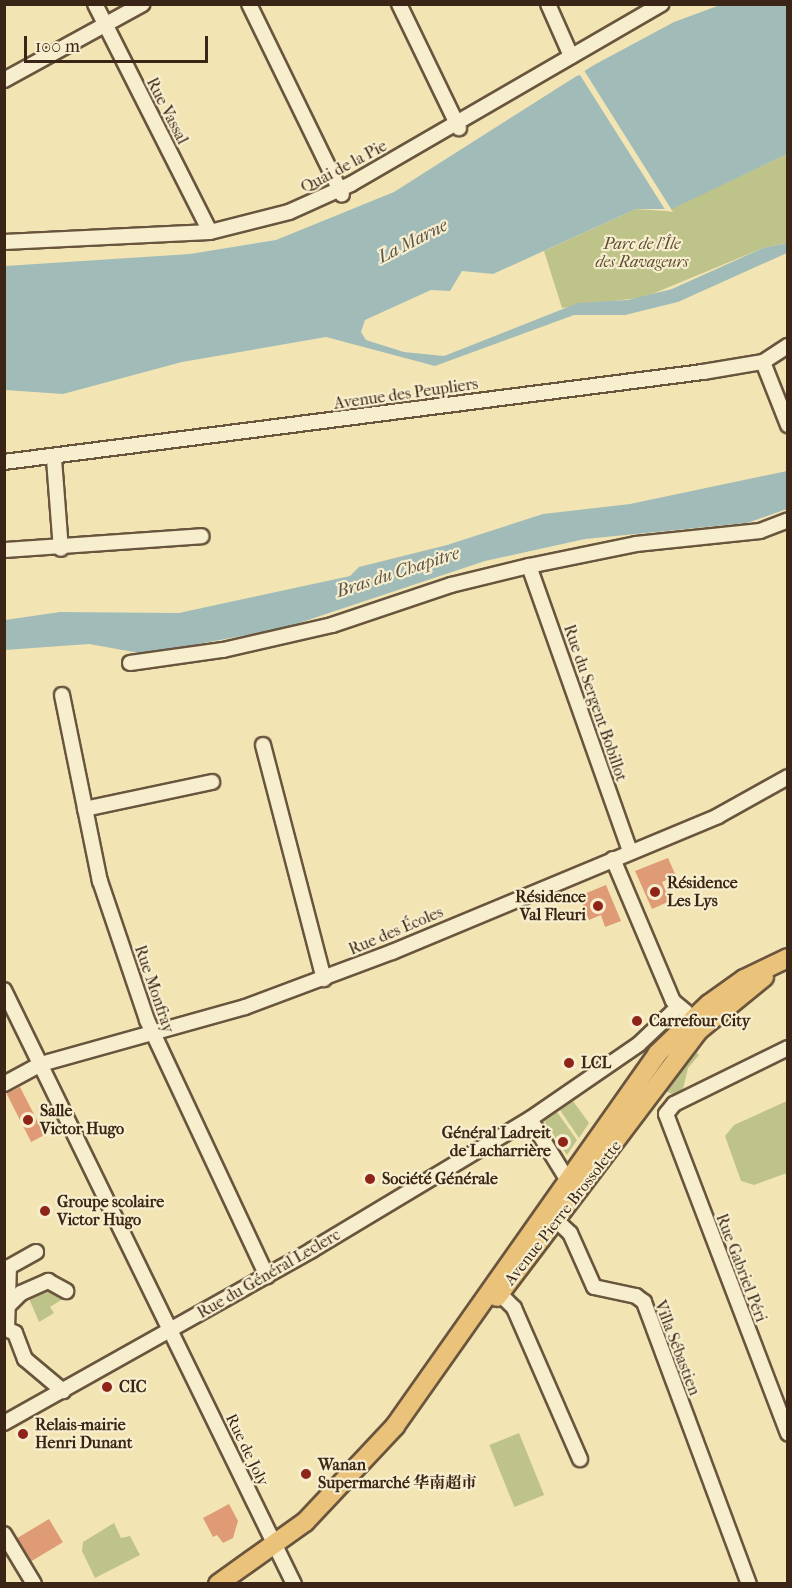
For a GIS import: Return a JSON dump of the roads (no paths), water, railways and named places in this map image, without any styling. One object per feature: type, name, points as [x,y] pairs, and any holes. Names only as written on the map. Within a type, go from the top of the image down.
[{"type":"main road","name":"Rue du Général Leclerc","points":[[627,1090],[689,1018],[744,979],[784,960]]},
{"type":"main road","name":"Rue du Général Leclerc","points":[[647,1102],[689,1018]]},
{"type":"main road","name":"Avenue Pierre Brossolette","points":[[474,1321],[491,1286],[627,1090]]},
{"type":"main road","name":"Avenue Pierre Brossolette","points":[[218,1584],[275,1545],[312,1516],[396,1426],[474,1321],[500,1294],[647,1102]]},
{"type":"street","name":"Rue Vassal","points":[[95,4],[210,232]]},
{"type":"street","points":[[4,80],[143,4]]},
{"type":"street","points":[[249,4],[341,192]]},
{"type":"street","points":[[399,4],[458,126]]},
{"type":"street","points":[[548,4],[571,56]]},
{"type":"street","name":"Quai de la Pie","points":[[4,242],[210,232],[290,212],[341,192],[458,126],[571,56],[662,4]]},
{"type":"street","points":[[788,346],[763,362],[788,425]]},
{"type":"street","name":"Avenue des Peupliers","points":[[4,462],[54,459],[763,362]]},
{"type":"street","points":[[54,459],[61,549]]},
{"type":"street","points":[[130,663],[224,650],[332,625],[451,585],[529,566],[636,544],[760,531],[788,520]]},
{"type":"street","points":[[4,550],[61,549],[202,536]]},
{"type":"street","name":"Rue du Sergent Bobillot","points":[[529,566],[630,851]]},
{"type":"street","name":"Rue Monfray","points":[[62,695],[100,881],[151,1033],[267,1276]]},
{"type":"street","points":[[263,745],[324,979]]},
{"type":"street","name":"Rue des Écoles","points":[[4,1084],[41,1064],[245,1007],[324,979],[736,807],[788,777]]},
{"type":"street","points":[[85,809],[212,782]]},
{"type":"street","points":[[613,859],[689,1018]]},
{"type":"street","name":"Rue de Joly","points":[[4,990],[294,1584]]},
{"type":"street","name":"Rue du Général Leclerc","points":[[4,1423],[267,1276],[530,1119],[639,1044],[689,1018]]},
{"type":"street","points":[[627,1090],[666,1113],[674,1104],[788,1048]]},
{"type":"street","name":"Rue Gabriel Péri","points":[[666,1113],[786,1426]]},
{"type":"street","points":[[530,1119],[567,1179]]},
{"type":"street","name":"Villa Sébastien","points":[[557,1221],[570,1233],[594,1287],[636,1296],[644,1302],[701,1461],[749,1584]]},
{"type":"street","points":[[36,1252],[9,1267],[10,1304],[6,1329],[15,1333],[25,1359],[63,1391]]},
{"type":"street","points":[[10,1304],[21,1293],[48,1281],[66,1291]]},
{"type":"street","points":[[500,1294],[514,1308],[580,1459]]},
{"type":"street","points":[[4,1534],[34,1584]]},
{"type":"water","name":"La Marne","points":[[720,5],[787,5],[787,154],[672,209],[636,209],[493,274],[462,271],[450,291],[431,290],[365,320],[361,332],[366,340],[404,352],[444,356],[578,303],[628,300],[672,289],[763,248],[787,243],[787,253],[678,302],[625,315],[574,315],[435,366],[326,337],[182,362],[63,394],[5,390],[5,266],[190,254],[276,240],[394,192],[594,65],[674,22]]},
{"type":"water","name":"Bras du Chapitre","points":[[787,471],[787,509],[747,523],[585,539],[485,561],[284,628],[145,654],[89,644],[5,650],[5,620],[60,612],[179,613],[350,576],[359,567],[447,545],[543,514],[630,504]]},
{"type":"place","name":"Résidence Les Lys","points":[[655,892]]},
{"type":"place","name":"Résidence Val Fleuri","points":[[598,906]]},
{"type":"place","name":"Carrefour City","points":[[637,1021]]},
{"type":"place","name":"LCL","points":[[569,1063]]},
{"type":"place","name":"Salle Victor Hugo","points":[[28,1120]]},
{"type":"place","name":"Général Ladreit de Lacharrière","points":[[563,1142]]},
{"type":"place","name":"Société Générale","points":[[370,1179]]},
{"type":"place","name":"Groupe scolaire Victor Hugo","points":[[45,1211]]},
{"type":"place","name":"CIC","points":[[107,1387]]},
{"type":"place","name":"Relais-mairie Henri Dunant","points":[[23,1434]]},
{"type":"place","name":"Wanan Supermarché 华南超市","points":[[306,1474]]},
{"type":"park label","name":"Parc de l'Île des Ravageurs","points":[[642,253]]}]
